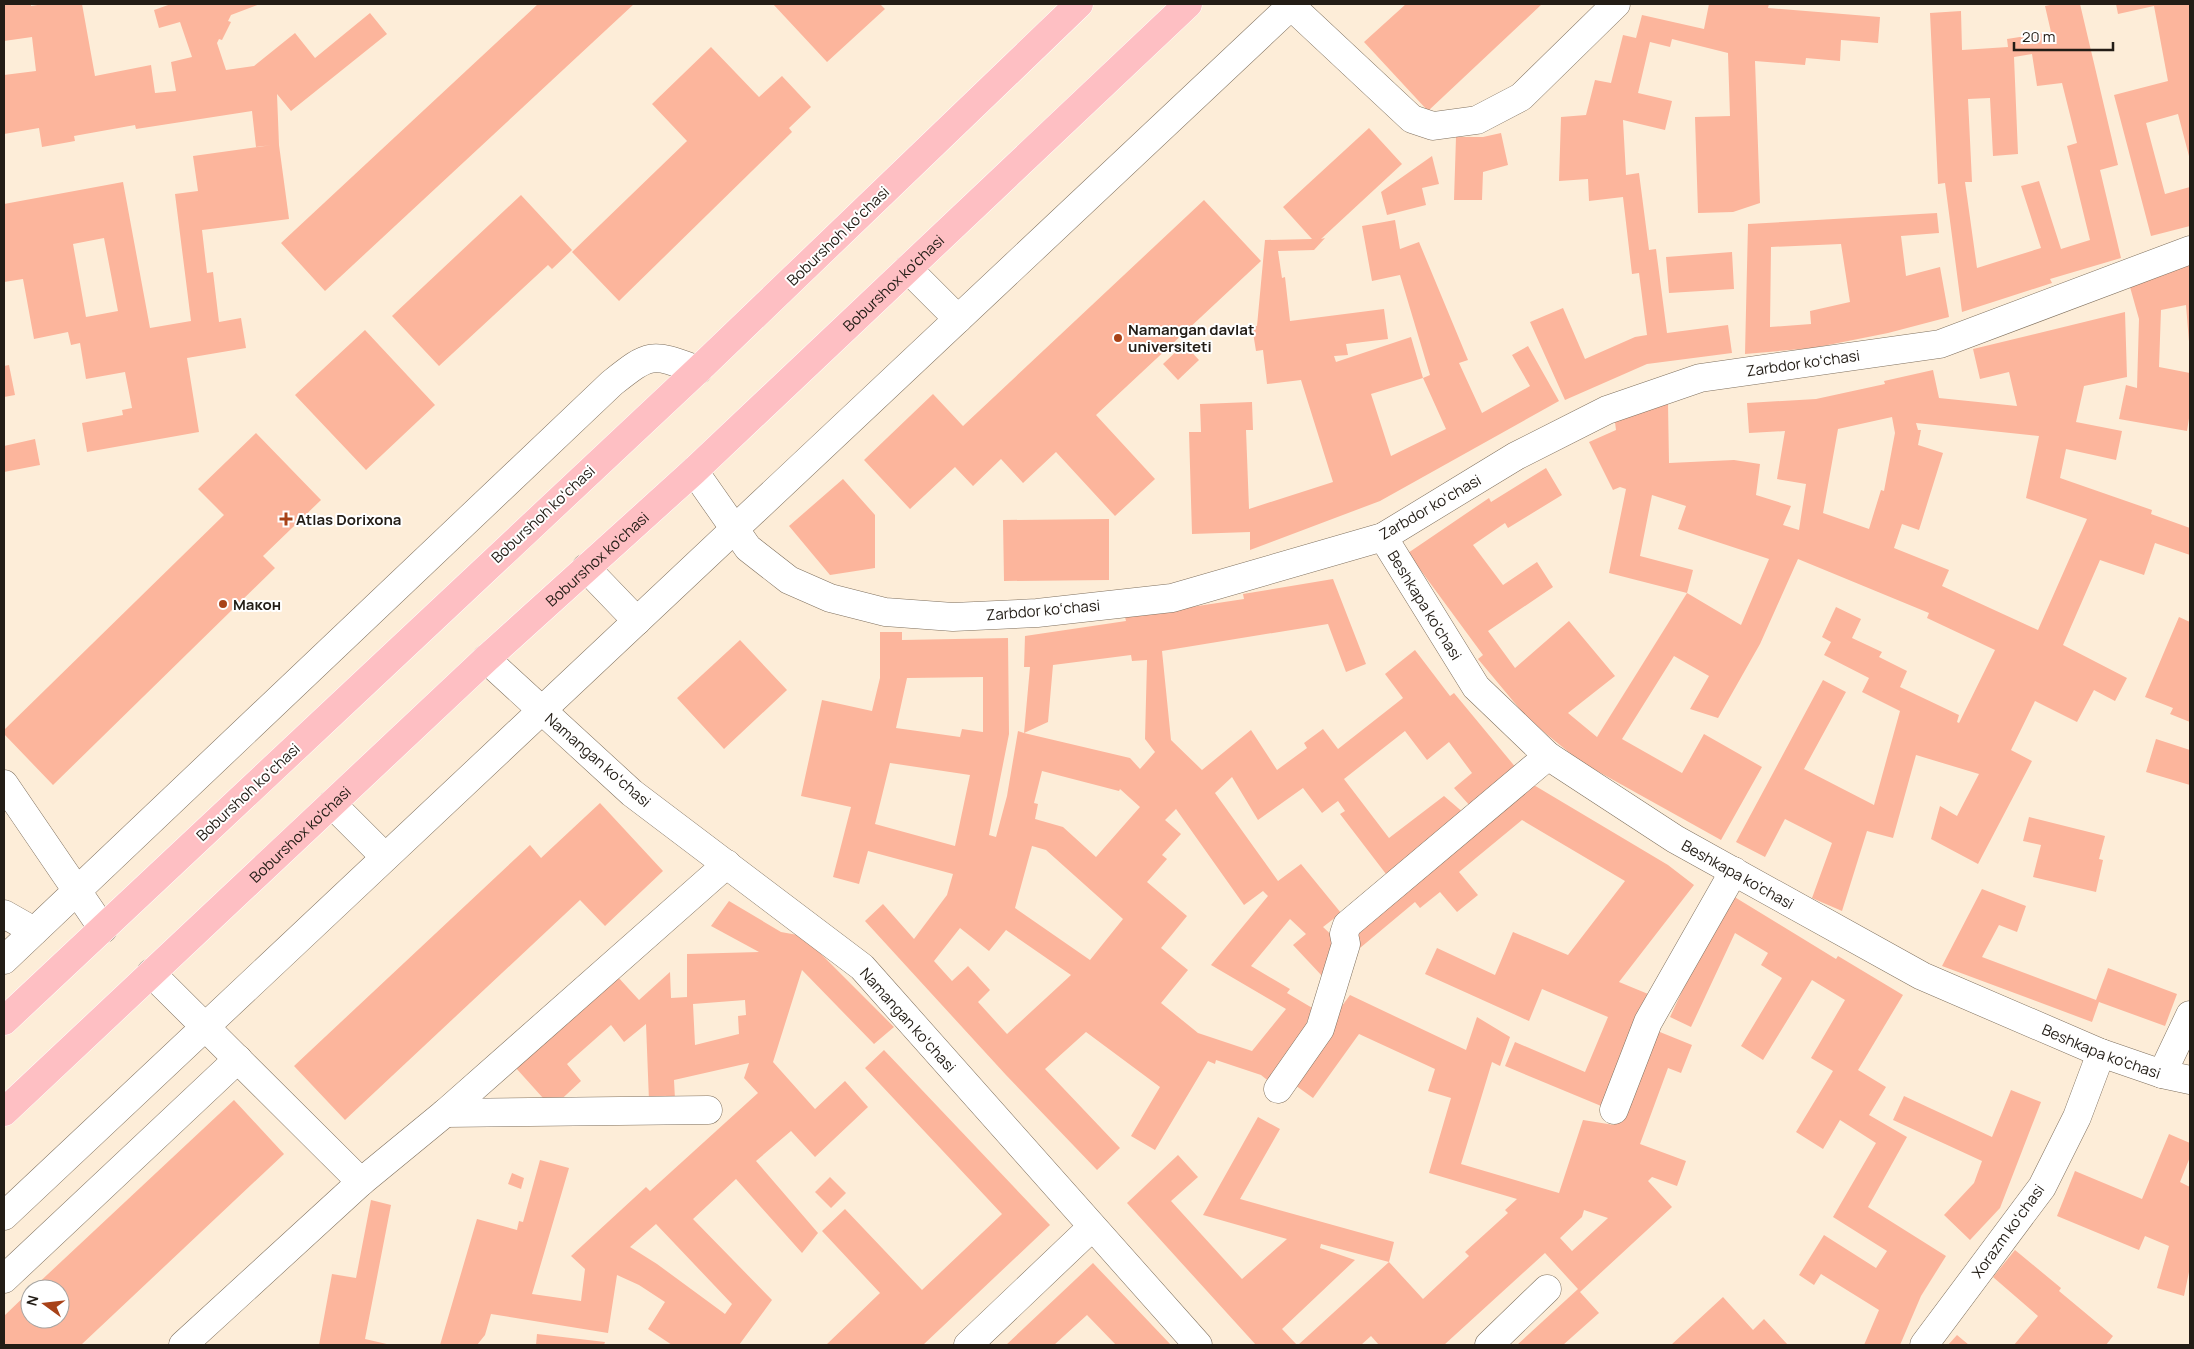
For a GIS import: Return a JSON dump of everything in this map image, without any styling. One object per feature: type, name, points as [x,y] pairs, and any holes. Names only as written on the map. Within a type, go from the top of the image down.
[{"type":"main road","name":"Boburshoh koʻchasi","points":[[4,1021],[698,370],[1079,4]]},
{"type":"main road","name":"Boburshox ko'chasi","points":[[4,1112],[486,659],[694,472],[1188,4]]},
{"type":"street","points":[[4,1216],[1291,4],[1412,119],[1433,126],[1477,120],[1521,97],[1616,4]]},
{"type":"street","name":"Zarbdor koʻchasi","points":[[694,472],[748,548],[789,580],[830,598],[885,612],[953,617],[1037,613],[1172,598],[1383,537],[1516,456],[1607,410],[1700,378],[1940,344],[2190,250]]},
{"type":"street","points":[[908,270],[958,319]]},
{"type":"street","points":[[4,960],[612,383],[638,362],[656,356],[698,370]]},
{"type":"street","name":"Beshkapa ko'chasi","points":[[1383,537],[1476,687],[1548,756],[1675,839],[1922,976],[2102,1053],[2162,1074],[2190,1080]]},
{"type":"street","points":[[586,568],[637,621]]},
{"type":"street","name":"Namangan koʻchasi","points":[[486,659],[632,793],[862,967],[1198,1345]]},
{"type":"street","points":[[1278,1089],[1320,1029],[1346,944],[1344,934],[1347,925],[1548,756]]},
{"type":"street","points":[[4,784],[103,929]]},
{"type":"street","points":[[332,804],[385,857]]},
{"type":"street","points":[[183,1345],[361,1182],[445,1113],[728,864]]},
{"type":"street","points":[[1614,1110],[1648,1022],[1734,871]]},
{"type":"street","points":[[4,914],[34,931]]},
{"type":"street","points":[[151,973],[361,1182]]},
{"type":"street","points":[[2162,1074],[2190,1015]]},
{"type":"street","name":"Xorazm koʻchasi","points":[[1924,1345],[2042,1187],[2077,1118],[2102,1053]]},
{"type":"street","points":[[4,1280],[238,1059]]},
{"type":"street","points":[[445,1113],[708,1110]]},
{"type":"street","points":[[968,1345],[1092,1227]]},
{"type":"street","points":[[1489,1345],[1548,1289]]},
{"type":"building","points":[[4,4],[31,4],[31,6],[82,4],[95,76],[151,65],[155,93],[176,91],[171,62],[192,57],[180,22],[159,28],[154,10],[171,4],[260,4],[231,15],[228,21],[231,22],[222,40],[219,39],[217,43],[226,70],[254,66],[295,33],[315,58],[370,13],[387,34],[291,111],[277,94],[279,145],[289,219],[202,230],[207,273],[213,272],[219,322],[241,318],[246,348],[187,358],[199,432],[87,452],[82,423],[123,415],[122,410],[132,408],[125,372],[86,379],[80,343],[71,345],[68,332],[34,339],[23,279],[4,282],[4,204],[123,182],[150,328],[191,321],[175,194],[198,191],[193,156],[272,145],[256,147],[252,111],[136,129],[135,125],[74,136],[75,141],[42,147],[39,128],[4,134],[4,75],[36,71],[32,37],[4,41]],"holes":[[[104,238],[118,311],[86,317],[73,244]]]},
{"type":"building","points":[[538,4],[634,4],[325,291],[281,243]]},
{"type":"building","points":[[773,4],[880,4],[885,9],[827,62]]},
{"type":"building","points":[[1406,4],[1542,4],[1428,111],[1364,42]]},
{"type":"building","points":[[1709,4],[1769,4],[1768,8],[1880,17],[1878,43],[1841,40],[1840,61],[1806,58],[1805,65],[1755,61],[1760,203],[1733,212],[1698,213],[1695,117],[1730,116],[1728,53],[1672,39],[1670,47],[1650,42],[1638,93],[1672,101],[1665,130],[1623,120],[1626,175],[1639,173],[1649,250],[1656,249],[1667,333],[1728,325],[1732,353],[1647,364],[1565,400],[1530,322],[1563,308],[1585,359],[1635,337],[1647,335],[1639,273],[1632,274],[1623,197],[1589,201],[1588,179],[1559,181],[1561,117],[1586,115],[1595,80],[1611,83],[1623,35],[1636,38],[1642,15],[1704,29]]},
{"type":"building","points":[[2080,4],[2118,165],[2100,170],[2121,258],[2050,279],[2052,283],[1962,312],[1945,183],[1938,184],[1930,13],[1961,11],[1962,50],[2008,47],[2007,39],[2051,32],[2045,6]],"holes":[[[2032,54],[2037,86],[2062,83],[2077,143],[2067,146],[2090,240],[2061,249],[2039,181],[2021,186],[2041,248],[1977,268],[1965,182],[1972,182],[1968,99],[1990,98],[1993,156],[2018,154],[2014,57]]]},
{"type":"building","points":[[2116,4],[2190,4],[2190,160],[2178,114],[2146,123],[2165,194],[2190,187],[2190,226],[2151,236],[2114,95],[2168,81],[2154,6],[2118,14]]},
{"type":"building","points":[[711,47],[759,97],[782,76],[811,107],[789,128],[792,132],[619,301],[572,252],[687,141],[652,104]]},
{"type":"building","points":[[1369,128],[1402,164],[1321,239],[1325,238],[1314,250],[1278,251],[1282,278],[1285,277],[1290,321],[1384,309],[1388,339],[1346,344],[1348,355],[1334,356],[1336,362],[1411,337],[1423,378],[1430,375],[1400,275],[1372,281],[1362,226],[1395,220],[1400,249],[1419,242],[1468,360],[1459,363],[1482,413],[1530,386],[1512,355],[1528,346],[1559,401],[1380,501],[1250,550],[1250,532],[1192,534],[1189,432],[1201,432],[1200,404],[1252,402],[1253,430],[1246,430],[1249,509],[1333,482],[1301,380],[1267,384],[1263,350],[1256,351],[1252,326],[1257,326],[1265,240],[1312,239],[1283,207]],"holes":[[[1423,378],[1446,429],[1391,456],[1371,394]]]},
{"type":"building","points":[[1501,133],[1508,165],[1483,172],[1482,200],[1454,200],[1456,137],[1483,137]]},
{"type":"building","points":[[1432,156],[1439,184],[1422,188],[1426,205],[1387,215],[1381,192]]},
{"type":"building","points":[[521,195],[572,250],[552,269],[548,265],[439,366],[392,316]]},
{"type":"building","name":"Namangan davlat universiteti","points":[[1204,200],[1261,261],[1096,415],[1155,479],[1115,516],[1056,452],[1023,483],[1001,459],[973,486],[955,467],[910,509],[864,460],[933,394],[963,426]]},
{"type":"building","points":[[1937,213],[1939,233],[1901,236],[1906,276],[1940,267],[1949,317],[1888,333],[1813,348],[1745,354],[1748,224]],"holes":[[[1841,244],[1850,302],[1810,311],[1811,324],[1770,327],[1771,247]]]},
{"type":"building","points":[[1732,252],[1734,289],[1669,293],[1666,257]]},
{"type":"building","points":[[2190,264],[2190,354],[2186,305],[2161,310],[2159,367],[2190,373],[2190,412],[2187,431],[2119,419],[2126,385],[2137,388],[2139,319],[2130,287]]},
{"type":"building","points":[[2125,312],[2127,377],[2084,386],[2076,422],[2122,431],[2116,460],[2066,449],[2060,478],[2152,510],[2151,514],[2190,528],[2190,555],[2155,543],[2144,575],[2100,560],[2063,645],[2127,678],[2115,701],[2094,690],[2077,722],[2035,701],[2011,750],[2032,761],[1978,864],[1931,839],[1940,806],[1957,816],[1979,774],[1916,755],[1893,838],[1867,831],[1842,911],[1812,898],[1832,843],[1785,819],[1765,857],[1736,842],[1823,680],[1846,692],[1804,769],[1874,805],[1900,711],[1862,692],[1869,678],[1824,655],[1831,642],[1822,637],[1836,607],[1861,619],[1852,638],[1882,652],[1879,657],[1907,671],[1900,687],[1959,715],[1957,722],[1959,723],[1995,650],[1927,618],[1929,613],[1798,559],[1760,644],[1718,718],[1690,709],[1709,676],[1674,656],[1622,739],[1682,773],[1704,734],[1762,767],[1721,840],[1581,762],[1529,720],[1478,659],[1483,655],[1408,553],[1489,498],[1491,502],[1546,468],[1562,495],[1508,528],[1505,523],[1473,545],[1503,585],[1537,562],[1553,587],[1488,631],[1515,668],[1569,621],[1615,676],[1568,713],[1597,737],[1687,593],[1609,573],[1626,489],[1620,487],[1613,490],[1589,442],[1616,430],[1615,422],[1668,403],[1669,463],[1734,460],[1760,464],[1756,495],[1791,506],[1783,525],[1799,530],[1806,484],[1777,479],[1785,431],[1749,433],[1747,403],[1816,399],[1885,384],[1884,381],[1933,370],[1939,398],[2017,406],[2009,372],[1980,379],[1973,349]],"holes":[[[1892,417],[1895,433],[1884,491],[1881,490],[1869,529],[1823,513],[1838,429]],[[1916,423],[2039,436],[2026,498],[2087,519],[2038,630],[1942,586],[1949,570],[1894,548],[1902,524],[1919,530],[1943,453],[1918,445],[1921,430],[1918,430]],[[1652,495],[1686,506],[1678,529],[1769,559],[1741,625],[1687,593],[1693,570],[1640,556]]]},
{"type":"building","points":[[365,330],[435,405],[366,470],[295,395]]},
{"type":"building","points":[[1184,344],[1199,360],[1178,380],[1163,364]]},
{"type":"building","points":[[9,365],[15,395],[4,397],[4,366]]},
{"type":"building","points":[[256,433],[321,500],[263,556],[275,568],[53,785],[4,734],[4,730],[224,515],[198,489]]},
{"type":"building","points":[[35,439],[40,465],[4,472],[4,446]]},
{"type":"building","points":[[843,479],[875,515],[875,568],[830,575],[789,526]]},
{"type":"building","points":[[1109,519],[1109,580],[1004,581],[1003,520]]},
{"type":"building","points":[[1333,579],[1366,664],[1346,672],[1328,624],[1162,651],[1171,740],[1202,770],[1251,730],[1277,770],[1307,748],[1304,743],[1323,729],[1338,749],[1403,698],[1385,674],[1415,650],[1450,696],[1454,693],[1517,769],[1471,807],[1454,788],[1472,773],[1449,742],[1427,760],[1405,731],[1344,779],[1389,838],[1444,796],[1465,814],[1386,874],[1340,814],[1345,811],[1338,801],[1322,813],[1303,788],[1258,820],[1232,777],[1215,793],[1278,881],[1301,864],[1341,913],[1323,927],[1338,941],[1323,977],[1293,945],[1306,934],[1290,919],[1251,966],[1290,989],[1287,993],[1314,1009],[1307,1021],[1305,1040],[1271,1083],[1261,1075],[1216,1060],[1215,1064],[1208,1061],[1155,1150],[1131,1136],[1160,1087],[1086,1032],[1045,1069],[1120,1148],[1097,1170],[1006,1075],[865,921],[883,904],[914,939],[947,895],[953,874],[868,851],[859,884],[833,877],[851,807],[801,796],[822,700],[872,711],[880,678],[880,632],[902,632],[902,640],[1008,638],[1009,734],[989,835],[996,837],[1007,796],[1018,731],[1024,733],[1030,667],[1024,667],[1025,636],[1126,621],[1125,617],[1244,599],[1243,594]],"holes":[[[1131,655],[1132,661],[1147,660],[1145,739],[1155,752],[1140,769],[1130,758],[1024,733],[1048,722],[1053,665]],[[983,677],[983,732],[962,729],[960,737],[896,728],[907,678]],[[890,763],[970,775],[955,846],[875,824]],[[1042,771],[1119,791],[1120,789],[1140,807],[1096,857],[1063,827],[1035,819],[1038,804],[1034,803]],[[1176,809],[1244,905],[1263,891],[1268,896],[1211,965],[1286,1009],[1252,1051],[1198,1033],[1161,1003],[1188,970],[1161,948],[1187,916],[1147,882],[1167,859],[1162,855],[1181,834],[1165,820]],[[1032,846],[1046,850],[1123,919],[1090,960],[1015,908]],[[960,928],[989,951],[1006,930],[1071,975],[1007,1034],[978,1002],[990,990],[968,966],[952,981],[934,961]]]},
{"type":"building","points":[[2179,617],[2190,622],[2190,722],[2170,714],[2173,708],[2145,697]]},
{"type":"building","points":[[740,640],[787,690],[724,749],[677,698]]},
{"type":"building","points":[[2156,739],[2190,750],[2190,785],[2146,772]]},
{"type":"building","points":[[1527,781],[1668,865],[1694,885],[1619,982],[1653,996],[1606,1108],[1505,1066],[1515,1042],[1585,1072],[1608,1017],[1542,989],[1529,1021],[1425,974],[1437,948],[1495,975],[1513,932],[1568,955],[1625,881],[1522,820],[1459,872],[1478,895],[1457,912],[1440,892],[1420,908],[1415,902],[1360,948],[1346,932]]},
{"type":"building","points":[[600,803],[663,871],[605,926],[580,900],[345,1120],[294,1066],[530,845],[541,858]]},
{"type":"building","points":[[2029,817],[2105,836],[2099,859],[2103,860],[2096,892],[2033,877],[2041,845],[2023,841]]},
{"type":"building","points":[[1982,889],[2026,906],[2017,932],[1999,925],[1982,957],[2096,1000],[2108,968],[2177,994],[2165,1026],[2099,1002],[2092,1022],[1942,966]]},
{"type":"building","points":[[1728,893],[1836,959],[1838,956],[1903,995],[1858,1070],[1886,1087],[1869,1115],[1907,1137],[1868,1207],[1946,1256],[1921,1296],[1900,1345],[1864,1345],[1879,1310],[1821,1274],[1814,1285],[1799,1275],[1824,1235],[1876,1268],[1887,1251],[1833,1217],[1876,1143],[1840,1120],[1823,1149],[1796,1132],[1833,1071],[1811,1058],[1845,1000],[1812,980],[1763,1060],[1741,1046],[1782,978],[1761,965],[1768,953],[1735,933],[1691,1027],[1670,1017]]},
{"type":"building","points":[[729,901],[781,932],[803,936],[894,1027],[874,1044],[802,970],[773,1062],[815,1109],[845,1081],[868,1107],[815,1157],[791,1131],[756,1161],[818,1233],[802,1253],[736,1179],[693,1219],[772,1300],[739,1345],[672,1345],[648,1329],[665,1302],[639,1285],[617,1275],[608,1333],[491,1314],[485,1335],[477,1345],[440,1345],[477,1219],[517,1230],[519,1221],[523,1222],[540,1160],[569,1168],[532,1294],[581,1301],[585,1269],[571,1256],[646,1187],[650,1191],[758,1093],[744,1078],[749,1063],[674,1080],[675,1099],[649,1101],[646,1024],[624,1042],[611,1025],[567,1064],[581,1081],[552,1108],[515,1067],[617,976],[639,1000],[670,972],[671,998],[687,997],[687,954],[759,952],[711,926]],"holes":[[[745,1000],[746,1015],[738,1016],[739,1034],[695,1045],[693,1004]],[[656,1224],[732,1304],[725,1314],[657,1264],[630,1247]]]},
{"type":"building","points":[[1350,995],[1466,1050],[1477,1017],[1510,1037],[1500,1066],[1492,1062],[1461,1164],[1559,1193],[1583,1120],[1614,1125],[1650,1028],[1692,1045],[1681,1073],[1668,1068],[1640,1144],[1686,1161],[1677,1186],[1652,1177],[1648,1181],[1672,1207],[1580,1292],[1599,1313],[1563,1345],[1517,1345],[1578,1289],[1545,1253],[1444,1345],[1379,1345],[1371,1336],[1361,1345],[1298,1345],[1389,1262],[1423,1299],[1469,1256],[1465,1252],[1508,1213],[1505,1210],[1517,1199],[1429,1173],[1451,1098],[1428,1091],[1435,1069],[1359,1034],[1313,1098],[1288,1080]],"holes":[[[1584,1210],[1608,1218],[1572,1251],[1560,1238],[1582,1217]]]},
{"type":"building","points":[[884,1050],[1050,1225],[923,1345],[826,1345],[880,1293],[822,1231],[845,1209],[922,1290],[1002,1214],[865,1068]]},
{"type":"building","points":[[2011,1090],[2041,1102],[2000,1208],[1970,1240],[1944,1215],[1974,1183],[1982,1161],[1893,1120],[1904,1096],[1992,1137]]},
{"type":"building","points":[[234,1100],[284,1154],[81,1345],[4,1345],[4,1316],[20,1301],[20,1329],[70,1329],[70,1279],[43,1279]]},
{"type":"building","points":[[1258,1117],[1280,1129],[1240,1199],[1394,1242],[1389,1262],[1321,1244],[1320,1248],[1355,1260],[1282,1329],[1297,1345],[1256,1345],[1127,1203],[1178,1155],[1198,1177],[1171,1201],[1242,1279],[1287,1239],[1203,1215]]},
{"type":"building","points":[[2169,1134],[2190,1143],[2190,1157],[2180,1182],[2190,1187],[2190,1267],[2184,1296],[2157,1288],[2169,1246],[2145,1236],[2139,1250],[2057,1216],[2075,1171],[2142,1199]]},
{"type":"building","points":[[512,1173],[524,1178],[521,1189],[508,1184]]},
{"type":"building","points":[[830,1177],[846,1193],[831,1208],[815,1192]]},
{"type":"building","points":[[371,1200],[391,1205],[365,1339],[391,1345],[319,1345],[332,1274],[356,1278]]},
{"type":"building","points":[[2015,1250],[2061,1288],[2059,1291],[2113,1336],[2106,1345],[2014,1345],[2038,1316],[1993,1277]]},
{"type":"building","points":[[1093,1263],[1171,1345],[1116,1345],[1087,1315],[1054,1345],[1006,1345]]},
{"type":"building","points":[[1723,1297],[1753,1330],[1764,1319],[1788,1345],[1671,1345]]},
{"type":"building","points":[[537,1334],[605,1342],[604,1345],[536,1345]]},
{"type":"building","points":[[1957,1335],[1969,1345],[1948,1345]]},
{"type":"place","name":"Namangan davlat universiteti","points":[[1118,338]]},
{"type":"place","name":"Atlas Dorixona","points":[[286,519]]},
{"type":"place","name":"Макон","points":[[223,604]]}]
